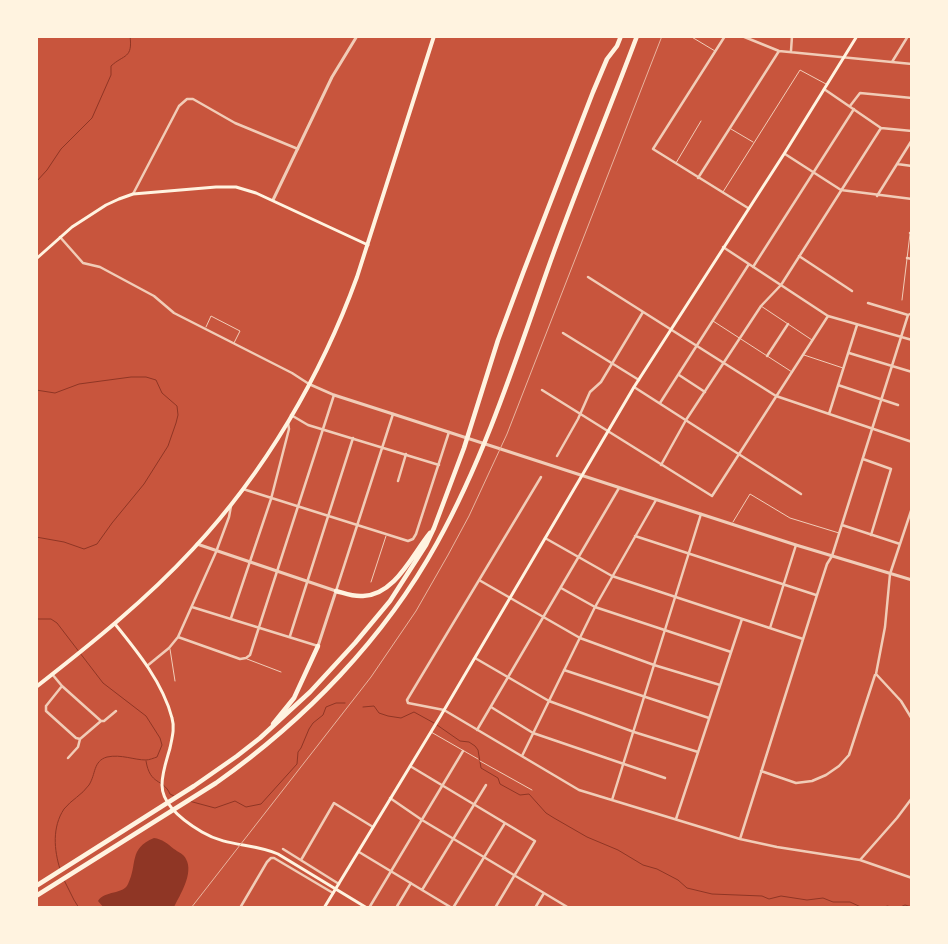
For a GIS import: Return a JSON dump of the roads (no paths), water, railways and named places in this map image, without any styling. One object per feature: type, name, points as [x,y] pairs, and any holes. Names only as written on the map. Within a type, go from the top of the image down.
[{"type":"highway","points":[[36,886],[194,786],[260,738],[310,692],[390,601],[426,545],[434,528],[464,448],[498,340],[520,282],[593,92],[607,59],[617,46],[621,36]]},
{"type":"highway","points":[[36,896],[199,794],[242,764],[317,699],[382,626],[398,605],[437,543],[456,506],[488,434],[522,344],[546,272],[637,36]]},
{"type":"highway","points":[[336,591],[353,596],[370,596],[382,591],[403,570],[434,528]]},
{"type":"highway","points":[[260,738],[294,698],[318,646]]},
{"type":"main road","points":[[36,686],[116,624],[155,588],[197,544],[230,505],[288,422],[345,310],[368,245],[434,36]]},
{"type":"main road","points":[[324,908],[437,722],[634,387],[784,154],[845,57],[856,36]]},
{"type":"main road","points":[[36,259],[72,227],[106,205],[133,194],[226,186],[245,189],[273,200],[368,245]]},
{"type":"main road","points":[[116,624],[148,666],[165,700],[173,722],[172,739],[162,784],[163,795],[169,805],[201,832],[227,843],[268,850],[278,854],[368,908]]},
{"type":"street","points":[[273,200],[332,78],[357,36]]},
{"type":"street","points":[[725,36],[653,149],[748,208]]},
{"type":"street","points":[[742,36],[779,51],[912,64]]},
{"type":"street","points":[[790,51],[792,36]]},
{"type":"street","points":[[892,62],[908,36]]},
{"type":"street","points":[[698,178],[779,51]]},
{"type":"street","points":[[824,90],[882,128],[912,132]]},
{"type":"street","points":[[850,107],[860,93],[912,98]]},
{"type":"street","points":[[133,194],[179,106],[187,99],[193,99],[235,123],[298,149]]},
{"type":"street","points":[[753,267],[854,110]]},
{"type":"street","points":[[661,464],[686,420],[760,306],[781,285],[882,128]]},
{"type":"street","points":[[877,196],[912,140]]},
{"type":"street","points":[[784,154],[841,190],[912,200]]},
{"type":"street","points":[[897,164],[912,166]]},
{"type":"street","points":[[60,237],[83,263],[100,268],[154,296],[174,313],[292,373],[309,384],[334,395],[796,545],[912,580]]},
{"type":"street","points":[[723,247],[828,316],[912,340]]},
{"type":"street","points":[[799,256],[852,291]]},
{"type":"street","points":[[907,258],[912,259]]},
{"type":"street","points":[[660,403],[749,264]]},
{"type":"street","points":[[588,277],[776,396],[912,442]]},
{"type":"street","points":[[740,839],[827,564],[832,556],[910,314],[868,303]]},
{"type":"street","points":[[557,456],[578,419],[590,392],[602,382],[642,312]]},
{"type":"street","points":[[542,390],[712,496],[828,316]]},
{"type":"street","points":[[767,356],[788,324]]},
{"type":"street","points":[[829,414],[858,325]]},
{"type":"street","points":[[563,333],[639,380]]},
{"type":"street","points":[[848,353],[912,372]]},
{"type":"street","points":[[678,375],[705,392]]},
{"type":"street","points":[[838,385],[898,405]]},
{"type":"street","points":[[634,387],[801,494]]},
{"type":"street","points":[[178,637],[240,659],[250,655],[334,395]]},
{"type":"street","points":[[192,607],[318,646],[392,414]]},
{"type":"street","points":[[291,415],[308,424],[439,465]]},
{"type":"street","points":[[230,618],[271,499],[289,430],[288,422]]},
{"type":"street","points":[[242,488],[298,508],[408,541],[413,539],[416,534],[449,432]]},
{"type":"street","points":[[290,636],[353,438]]},
{"type":"street","points":[[398,480],[406,454]]},
{"type":"street","points":[[863,459],[891,469],[871,535]]},
{"type":"street","points":[[541,476],[407,700],[408,703],[444,710],[579,790],[740,839],[777,847],[860,860],[912,878]]},
{"type":"street","points":[[477,730],[619,488]]},
{"type":"street","points":[[522,756],[595,607],[656,500]]},
{"type":"street","points":[[148,666],[169,648],[178,637],[216,552],[229,517],[230,505]]},
{"type":"street","points":[[761,771],[796,783],[812,781],[826,775],[839,766],[849,755],[876,674],[885,627],[890,574],[912,508]]},
{"type":"street","points":[[612,800],[701,514]]},
{"type":"street","points":[[842,525],[900,544]]},
{"type":"street","points":[[635,536],[817,595]]},
{"type":"street","points":[[545,538],[612,576],[803,639]]},
{"type":"street","points":[[197,544],[336,591]]},
{"type":"street","points":[[770,628],[796,545]]},
{"type":"street","points":[[479,580],[580,638],[654,665],[720,685]]},
{"type":"street","points":[[561,588],[595,607],[731,652]]},
{"type":"street","points":[[676,819],[742,619]]},
{"type":"street","points":[[474,657],[549,701],[634,732],[698,752]]},
{"type":"street","points":[[564,670],[709,718]]},
{"type":"street","points":[[52,674],[62,686],[101,721]]},
{"type":"street","points":[[876,674],[901,701],[912,719]]},
{"type":"street","points":[[62,686],[46,706],[46,711],[76,738],[80,738]]},
{"type":"street","points":[[491,707],[533,733],[665,778]]},
{"type":"street","points":[[68,758],[78,748],[80,738],[116,711]]},
{"type":"street","points":[[368,908],[463,751]]},
{"type":"street","points":[[409,766],[535,841],[495,908]]},
{"type":"street","points":[[422,890],[486,785]]},
{"type":"street","points":[[390,798],[422,820],[569,908]]},
{"type":"street","points":[[860,860],[912,798]]},
{"type":"street","points":[[301,860],[334,803],[373,827]]},
{"type":"street","points":[[359,852],[453,908],[505,823]]},
{"type":"street","points":[[283,849],[339,884]]},
{"type":"street","points":[[240,908],[271,858],[333,893]]},
{"type":"street","points":[[396,908],[411,883]]},
{"type":"street","points":[[535,908],[544,892]]},
{"type":"lane","points":[[690,36],[716,51]]},
{"type":"lane","points":[[722,192],[800,70],[827,85]]},
{"type":"lane","points":[[676,164],[702,121]]},
{"type":"lane","points":[[731,128],[754,142]]},
{"type":"lane","points":[[902,300],[911,233]]},
{"type":"lane","points":[[760,306],[812,340]]},
{"type":"lane","points":[[205,329],[211,316],[240,331],[234,344]]},
{"type":"lane","points":[[713,321],[792,372]]},
{"type":"lane","points":[[803,355],[844,368]]},
{"type":"lane","points":[[732,524],[750,494],[790,518],[839,533]]},
{"type":"lane","points":[[371,582],[386,535]]},
{"type":"lane","points":[[169,648],[175,681]]},
{"type":"lane","points":[[246,658],[281,672]]},
{"type":"lane","points":[[430,732],[478,759]]},
{"type":"lane","points":[[480,761],[532,790]]},
{"type":"waterway","points":[[36,182],[47,170],[61,149],[92,118],[111,75],[111,66],[129,52],[130,36]]},
{"type":"waterway","points":[[36,390],[55,393],[79,384],[131,377],[146,377],[156,380],[162,393],[177,406],[178,415],[168,446],[144,484],[97,544],[84,549],[64,542],[36,537]]},
{"type":"waterway","points":[[36,619],[51,619],[57,623],[103,683],[146,716],[160,738],[162,745],[157,757],[150,759],[141,760],[112,756],[99,762],[89,785],[64,809],[57,823],[55,839],[60,869]]},
{"type":"waterway","points":[[189,801],[215,808],[235,801],[246,807],[261,804],[297,764],[298,752],[309,729],[323,715],[326,707],[336,703],[345,703]]},
{"type":"waterway","points":[[363,707],[374,706],[379,713],[401,718],[414,712],[434,723]]},
{"type":"waterway","points":[[437,725],[460,741],[469,742],[475,746],[478,750],[481,768],[498,778],[500,784],[520,795],[529,794],[546,813],[554,818],[587,837],[678,880],[687,888],[712,894],[762,896],[769,899],[781,896],[807,900],[823,898],[833,902],[850,902],[863,908]]},
{"type":"waterway","points":[[146,761],[150,774],[174,796]]},
{"type":"waterway","points":[[64,880],[79,908]]},
{"type":"waterway","points":[[898,908],[905,905],[912,907]]},
{"type":"waterway","points":[[878,908],[888,906],[891,908]]},
{"type":"railway","points":[[191,908],[371,677],[416,611],[448,555],[469,516],[507,434],[662,36]]}]
